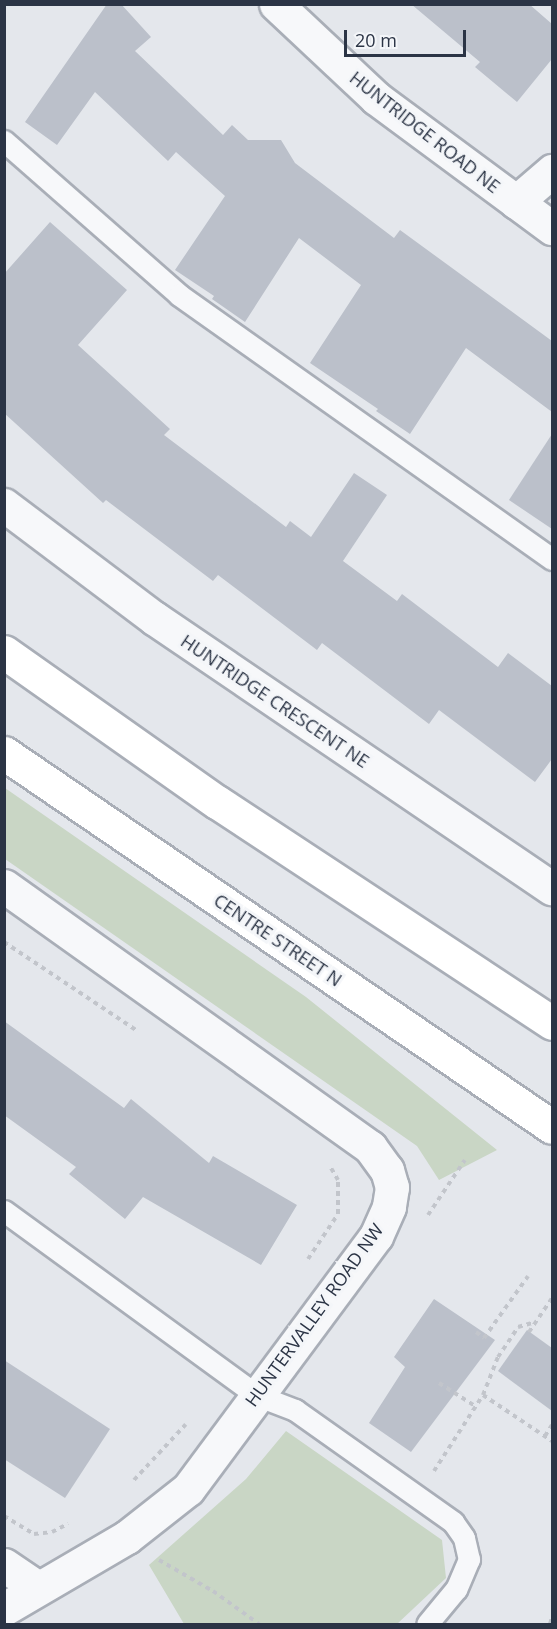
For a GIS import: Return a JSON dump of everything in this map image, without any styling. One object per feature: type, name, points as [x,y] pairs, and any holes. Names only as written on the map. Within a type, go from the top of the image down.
[{"type":"main road","points":[[4,652],[217,802],[552,1023]]},
{"type":"main road","name":"CENTRE STREET N","points":[[4,753],[542,1120]]},
{"type":"main road","points":[[542,1120],[552,1143]]},
{"type":"street","name":"HUNTRIDGE ROAD NE","points":[[276,4],[376,98],[552,228]]},
{"type":"street","points":[[516,202],[552,171]]},
{"type":"street","name":"HUNTRIDGE CRESCENT NE","points":[[4,505],[154,618],[552,888]]},
{"type":"street","name":"HUNTERVALLEY ROAD NW","points":[[4,886],[370,1148],[387,1170],[392,1187],[391,1200],[376,1236],[188,1489],[127,1537],[4,1609]]},
{"type":"street","points":[[4,1565],[38,1588]]},
{"type":"lane","points":[[4,141],[179,295],[552,559]]},
{"type":"lane","points":[[4,1210],[256,1395],[296,1410],[453,1522],[464,1538],[469,1559],[456,1589],[427,1624]]},
{"type":"path","points":[[4,942],[138,1031]]},
{"type":"path","points":[[306,1263],[338,1215],[338,1180],[326,1157]]},
{"type":"path","points":[[476,1332],[484,1338],[528,1276]]},
{"type":"path","points":[[529,1332],[552,1298]]},
{"type":"path","points":[[418,1497],[483,1395],[498,1357],[518,1327],[536,1322]]},
{"type":"path","points":[[127,1487],[165,1448],[227,1373]]},
{"type":"path","points":[[439,1383],[475,1406]]},
{"type":"path","points":[[483,1395],[552,1441]]},
{"type":"path","points":[[545,1436],[552,1425]]},
{"type":"path","points":[[4,1516],[34,1534],[52,1532],[73,1522]]},
{"type":"path","points":[[153,1556],[213,1591],[259,1624]]},
{"type":"path","points":[[550,1624],[552,1617]]},
{"type":"green space","points":[[5,788],[306,997],[497,1150],[439,1180],[417,1146],[5,859]]},
{"type":"green space","points":[[286,1431],[442,1540],[446,1578],[397,1624],[184,1624],[149,1565],[246,1479]]},
{"type":"building","points":[[107,4],[121,4],[151,37],[135,51],[223,135],[232,125],[248,140],[281,140],[295,163],[394,238],[400,230],[552,341],[552,412],[466,348],[410,434],[376,411],[378,409],[310,363],[361,285],[299,238],[245,322],[212,299],[214,296],[175,270],[225,196],[176,152],[168,161],[95,92],[57,145],[25,122]]},
{"type":"building","points":[[411,4],[529,4],[552,24],[552,59],[517,102],[475,67],[480,62]]},
{"type":"building","points":[[50,222],[127,290],[78,345],[170,429],[164,435],[286,527],[290,521],[311,537],[354,473],[387,495],[343,561],[397,601],[402,594],[498,667],[508,653],[552,686],[552,759],[535,782],[439,710],[429,724],[322,643],[317,650],[218,575],[213,581],[106,500],[103,503],[4,413],[4,274]]},
{"type":"building","points":[[552,434],[552,529],[509,500]]},
{"type":"building","points":[[4,1021],[124,1108],[131,1099],[209,1163],[213,1156],[297,1205],[261,1265],[143,1197],[125,1219],[69,1174],[76,1167],[4,1115]]},
{"type":"building","points":[[434,1299],[495,1340],[411,1452],[369,1423],[405,1367],[394,1357]]},
{"type":"building","points":[[527,1330],[552,1348],[552,1411],[498,1371]]},
{"type":"building","points":[[4,1360],[110,1429],[65,1498],[4,1459]]}]
